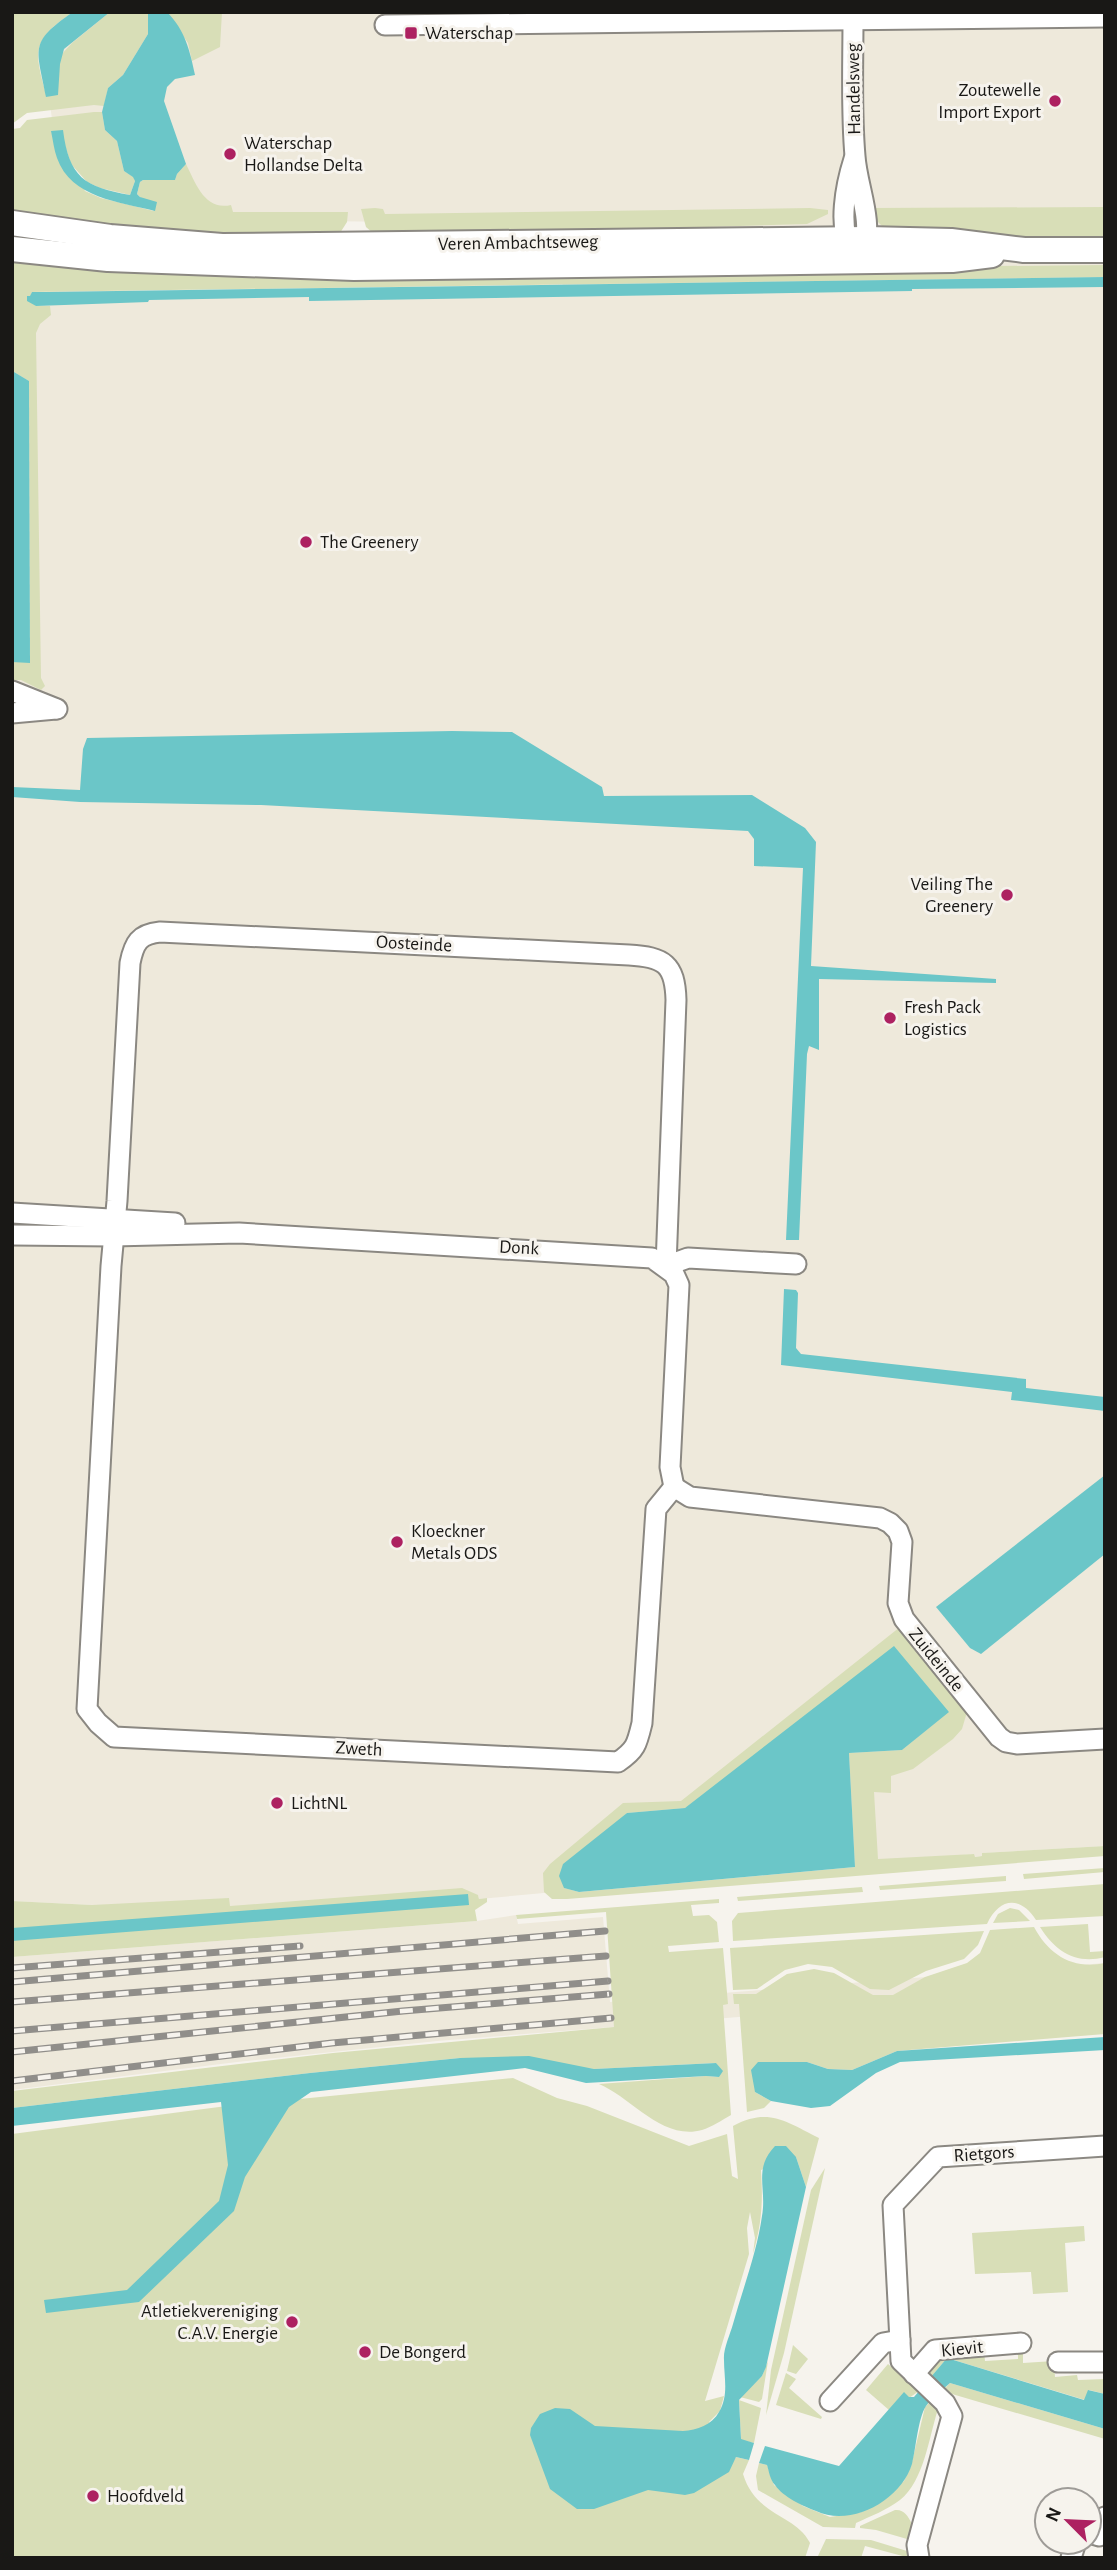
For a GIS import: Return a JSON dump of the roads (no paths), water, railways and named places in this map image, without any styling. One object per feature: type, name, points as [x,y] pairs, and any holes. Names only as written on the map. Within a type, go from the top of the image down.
[{"type":"main road","name":"Veren Ambachtseweg","points":[[12,223],[110,237],[222,246],[857,247],[952,260],[1024,250],[1105,250]]},
{"type":"main road","name":"Veren Ambachtseweg","points":[[12,248],[108,259],[341,268],[857,247]]},
{"type":"street","name":"Handelsweg","points":[[385,25],[1105,17]]},
{"type":"street","name":"Handelsweg","points":[[853,20],[855,158],[861,184],[857,247]]},
{"type":"street","points":[[12,691],[57,709],[12,713]]},
{"type":"street","name":"Oosteinde","points":[[114,1227],[130,963],[134,947],[146,933],[174,932],[645,956],[660,960],[670,968],[676,981],[666,1266]]},
{"type":"street","name":"Donk","points":[[12,1213],[114,1227]]},
{"type":"street","name":"Donk","points":[[12,1235],[178,1224],[239,1233],[630,1255],[652,1258],[666,1266]]},
{"type":"street","name":"Zweth","points":[[114,1227],[88,1709],[98,1723],[114,1737],[618,1762],[632,1752],[642,1723],[656,1509],[674,1487]]},
{"type":"street","points":[[674,1487],[670,1467],[679,1285],[666,1266],[688,1258],[796,1265]]},
{"type":"street","name":"Zuideinde","points":[[674,1487],[690,1497],[880,1518],[891,1523],[902,1542],[898,1603],[904,1619],[999,1737],[1006,1742],[1017,1744],[1105,1739]]},
{"type":"street","name":"Rietgors","points":[[919,2558],[917,2545],[951,2416],[945,2403],[901,2361],[893,2206],[938,2157],[1105,2146]]},
{"type":"street","points":[[830,2401],[883,2343],[900,2340]]},
{"type":"street","name":"Kievit","points":[[917,2377],[935,2350],[1021,2343]]},
{"type":"street","points":[[1059,2362],[1105,2362]]},
{"type":"water","points":[[73,12],[110,12],[64,49],[58,95],[46,97],[39,48],[49,31]]},
{"type":"water","points":[[148,12],[167,12],[173,19],[186,41],[195,75],[175,79],[167,87],[164,101],[186,164],[175,180],[140,182],[137,194],[157,202],[155,211],[112,201],[73,182],[57,158],[51,131],[63,130],[70,159],[82,177],[101,188],[130,195],[135,181],[124,171],[117,141],[105,130],[102,112],[108,88],[123,75],[148,34]]},
{"type":"water","points":[[1105,277],[1105,287],[309,301],[309,297],[149,300],[36,306],[27,301],[27,296],[32,292]]},
{"type":"water","points":[[14,372],[29,381],[30,663],[12,662]]},
{"type":"water","points":[[512,732],[602,787],[604,796],[752,795],[805,828],[816,842],[811,966],[996,979],[996,983],[819,979],[819,1050],[809,1046],[807,1054],[799,1240],[786,1240],[803,868],[754,866],[754,839],[748,831],[261,805],[80,802],[12,797],[12,787],[80,790],[83,749],[87,738]]},
{"type":"water","points":[[784,1289],[796,1290],[798,1293],[796,1348],[801,1354],[1026,1379],[1026,1388],[1105,1397],[1105,1411],[1011,1400],[1012,1392],[781,1365]]},
{"type":"water","points":[[1105,1475],[1105,1554],[981,1654],[970,1648],[936,1607]]},
{"type":"water","points":[[894,1646],[949,1712],[902,1750],[849,1753],[855,1867],[579,1892],[564,1888],[559,1876],[563,1864],[627,1813],[685,1808]]},
{"type":"water","points":[[468,1894],[469,1905],[12,1941],[12,1928]]},
{"type":"water","points":[[1105,2037],[1105,2050],[900,2062],[876,2073],[830,2106],[811,2108],[771,2101],[755,2092],[751,2070],[758,2062],[807,2062],[828,2069],[852,2070],[897,2051]]},
{"type":"water","points":[[529,2056],[594,2069],[716,2063],[723,2071],[719,2077],[586,2083],[525,2068],[311,2092],[289,2107],[245,2177],[234,2211],[139,2302],[46,2313],[44,2300],[127,2290],[219,2201],[228,2165],[221,2102],[12,2126],[12,2108],[310,2073],[460,2058]]},
{"type":"water","points":[[775,2146],[786,2146],[796,2157],[806,2187],[766,2367],[762,2376],[739,2400],[741,2439],[754,2443],[749,2460],[736,2457],[729,2472],[694,2493],[685,2495],[648,2490],[594,2509],[577,2509],[550,2489],[530,2435],[531,2428],[540,2414],[555,2408],[570,2409],[595,2426],[683,2431],[704,2426],[716,2417],[725,2393],[726,2347],[760,2230],[764,2163]]},
{"type":"water","points":[[947,2358],[1084,2400],[1088,2390],[1105,2394],[1105,2429],[950,2383],[923,2411],[912,2464],[897,2489],[873,2507],[844,2516],[830,2515],[799,2504],[773,2483],[767,2465],[759,2463],[765,2446],[839,2466],[904,2392],[909,2397],[914,2397]]},
{"type":"railway","points":[[12,1982],[605,1931]]},
{"type":"railway","points":[[12,1968],[300,1946]]},
{"type":"railway","points":[[12,2002],[606,1956]]},
{"type":"railway","points":[[12,2031],[608,1981]]},
{"type":"railway","points":[[12,2052],[403,2011],[609,1994]]},
{"type":"railway","points":[[12,2081],[332,2043],[611,2018]]},
{"type":"place","name":"Waterschap","points":[[411,33]]},
{"type":"place","name":"Zoutewelle Import Export","points":[[1055,101]]},
{"type":"place","name":"Waterschap Hollandse Delta","points":[[230,154]]},
{"type":"place","name":"The Greenery","points":[[306,542]]},
{"type":"place","name":"Veiling The Greenery","points":[[1007,895]]},
{"type":"place","name":"Fresh Pack Logistics","points":[[890,1018]]},
{"type":"place","name":"Kloeckner Metals ODS","points":[[397,1542]]},
{"type":"place","name":"LichtNL","points":[[277,1803]]},
{"type":"place","name":"Atletiekvereniging C.A.V. Energie","points":[[292,2322]]},
{"type":"place","name":"De Bongerd","points":[[365,2352]]},
{"type":"place","name":"Hoofdveld","points":[[93,2496]]}]
